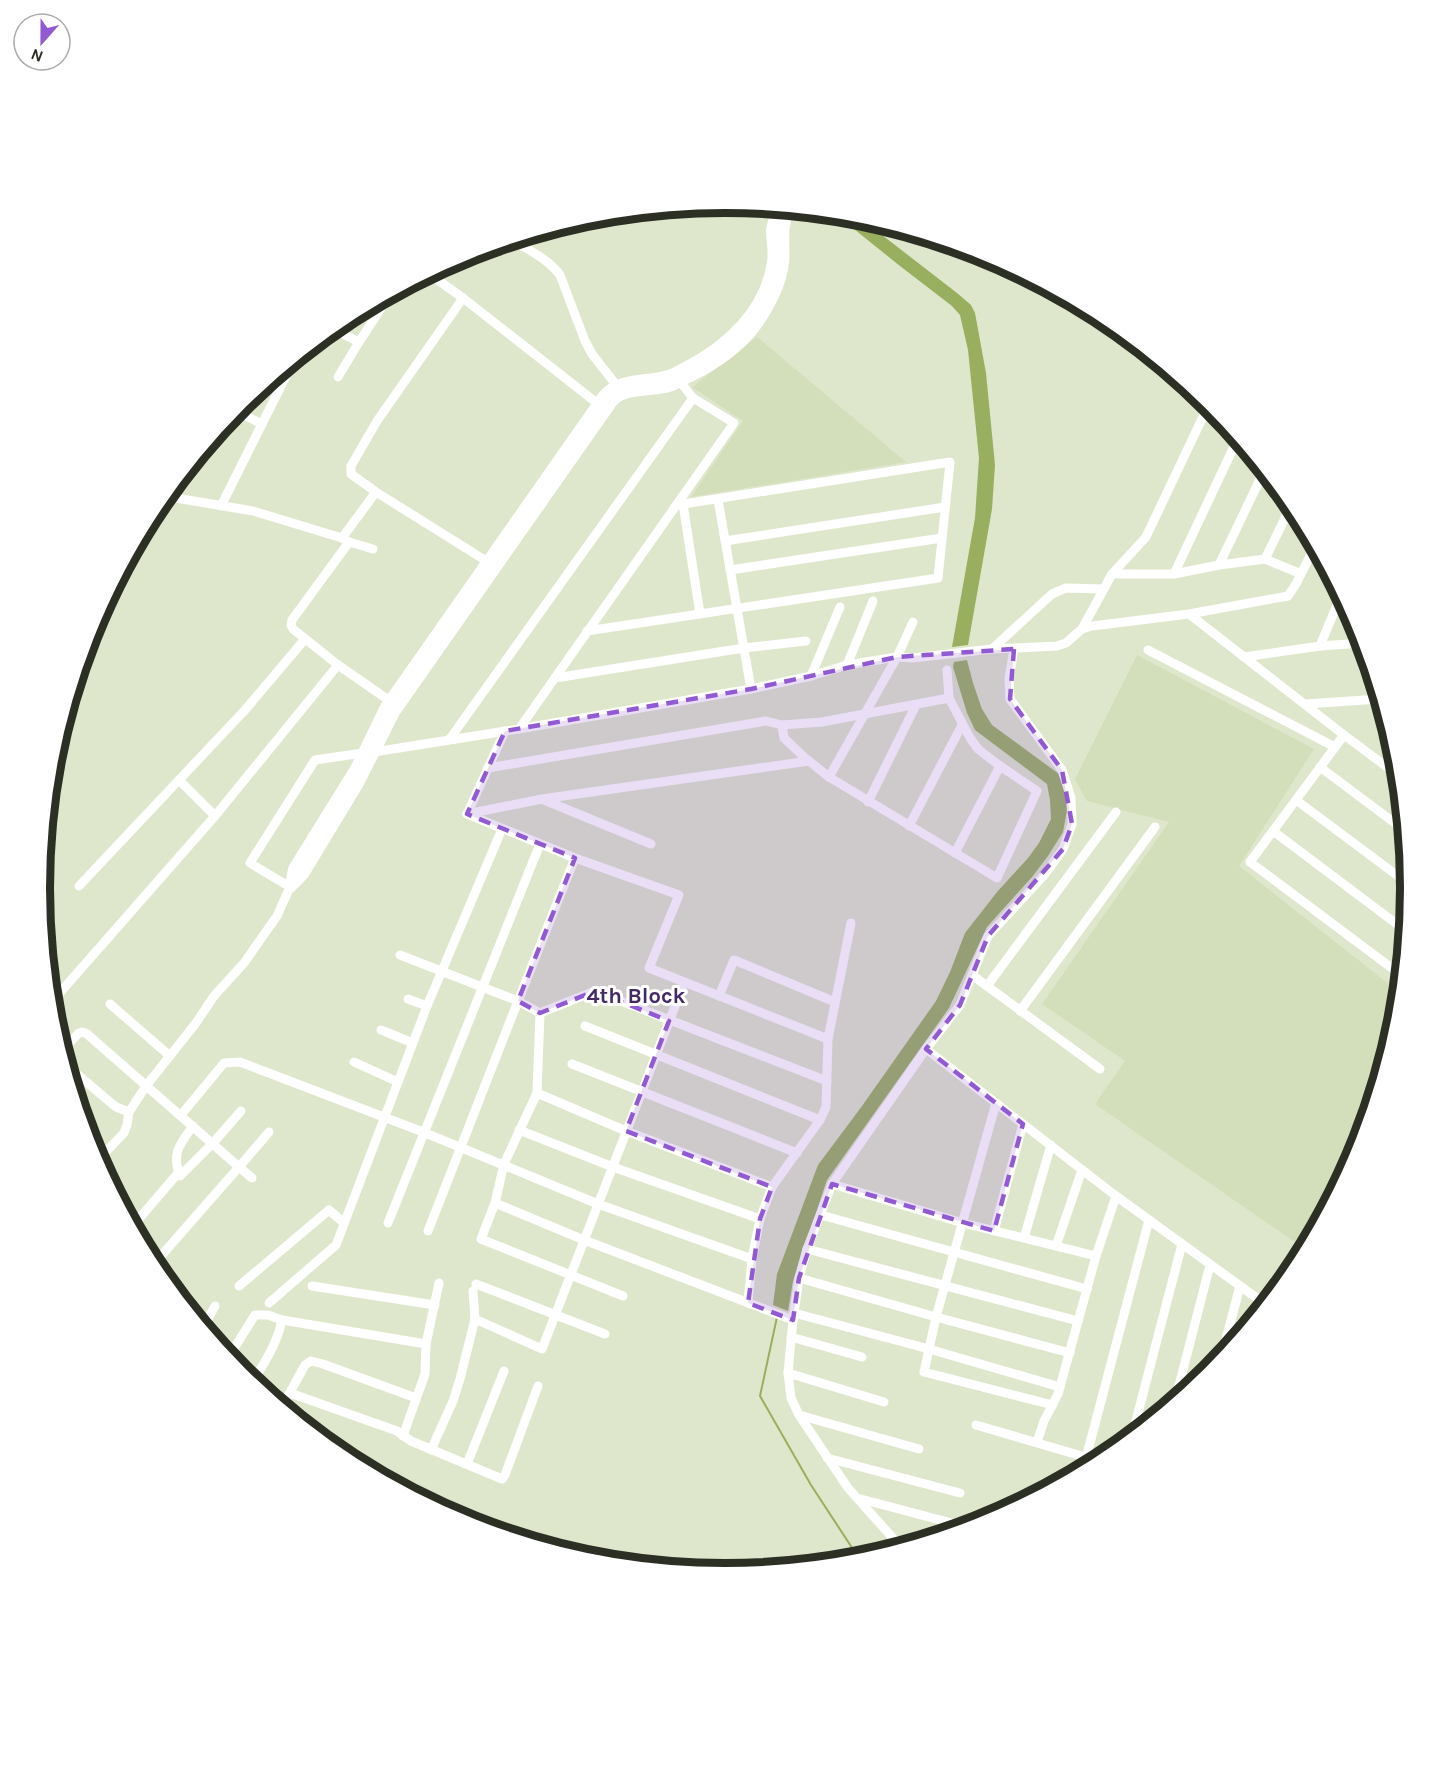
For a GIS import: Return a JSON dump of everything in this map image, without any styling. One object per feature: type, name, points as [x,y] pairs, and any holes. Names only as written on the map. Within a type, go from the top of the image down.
[{"type":"street","points":[[102,1147],[106,1151],[124,1133],[129,1112],[146,1086],[196,1023],[214,996],[244,963],[277,916],[290,887],[294,869],[349,780],[602,408],[608,392],[617,386],[667,377],[711,354],[740,328],[761,298],[770,275],[774,253],[772,228],[777,215]]},
{"type":"street","points":[[369,753],[379,719],[390,701],[488,562],[602,408],[619,395],[670,386],[704,369],[727,354],[747,335],[763,314],[779,278],[783,253],[782,229],[787,216]]},
{"type":"street","points":[[521,245],[544,259],[560,275],[585,341],[592,354],[617,386]]},
{"type":"street","points":[[436,278],[463,297],[602,408]]},
{"type":"street","points":[[463,297],[377,421],[351,466],[351,474],[488,562]]},
{"type":"street","points":[[338,377],[382,306]]},
{"type":"street","points":[[341,333],[359,342]]},
{"type":"street","points":[[221,506],[286,375]]},
{"type":"street","points":[[519,729],[586,631],[680,505],[734,423],[693,398],[681,383]]},
{"type":"street","points":[[275,385],[280,387]]},
{"type":"street","points":[[449,740],[693,398]]},
{"type":"street","points":[[290,887],[250,863],[315,760],[519,729],[751,689],[811,676],[847,665],[897,657],[913,658],[992,649],[1057,646],[1066,643],[1082,629],[1112,574],[1146,537],[1204,414]]},
{"type":"street","points":[[243,415],[262,424]]},
{"type":"street","points":[[1174,574],[1234,446]]},
{"type":"street","points":[[586,631],[938,578],[950,462],[680,505]]},
{"type":"street","points":[[1219,565],[1261,478]]},
{"type":"street","points":[[376,492],[292,620],[291,625],[338,665],[390,701]]},
{"type":"street","points":[[174,498],[268,515],[373,549]]},
{"type":"street","points":[[718,500],[751,689]]},
{"type":"street","points":[[680,505],[700,614]]},
{"type":"street","points":[[725,540],[945,507]]},
{"type":"street","points":[[1265,559],[1287,514]]},
{"type":"street","points":[[730,570],[942,538]]},
{"type":"street","points":[[1082,629],[1189,614],[1288,596],[1311,554]]},
{"type":"street","points":[[1112,574],[1174,574],[1265,559],[1301,574]]},
{"type":"street","points":[[992,649],[1052,594],[1066,588],[1104,589]]},
{"type":"street","points":[[847,665],[873,601]]},
{"type":"street","points":[[1320,646],[1337,605]]},
{"type":"street","points":[[811,676],[840,606]]},
{"type":"street","points":[[1189,614],[1389,769]]},
{"type":"street","points":[[829,777],[897,657],[913,622]]},
{"type":"street","points":[[80,886],[245,710],[305,639]]},
{"type":"street","points":[[555,678],[744,648],[806,641]]},
{"type":"street","points":[[1244,657],[1353,644]]},
{"type":"street","points":[[895,1541],[848,1488],[790,1398],[788,1373],[793,1316],[799,1278],[807,1249],[832,1184],[960,1005],[988,936],[1045,874],[1063,849],[1072,824],[1071,798],[1062,770],[1010,699],[1009,680],[1014,649]]},
{"type":"street","points":[[1148,650],[1335,747]]},
{"type":"street","points":[[58,995],[215,816],[338,665]]},
{"type":"street","points":[[782,725],[784,738],[829,777],[997,878],[1037,791],[978,749],[962,725],[950,698],[947,670]]},
{"type":"street","points":[[488,768],[766,721],[782,725],[822,722],[950,698]]},
{"type":"street","points":[[1305,705],[1372,700]]},
{"type":"street","points":[[868,802],[916,705]]},
{"type":"street","points":[[909,826],[962,725]]},
{"type":"street","points":[[467,814],[505,731]]},
{"type":"street","points":[[1344,735],[1250,862],[1395,970]]},
{"type":"street","points":[[467,814],[542,799],[809,761]]},
{"type":"street","points":[[955,853],[1000,766]]},
{"type":"street","points":[[1320,767],[1396,824]]},
{"type":"street","points":[[179,780],[215,816]]},
{"type":"street","points":[[542,799],[651,844]]},
{"type":"street","points":[[1296,800],[1400,877]]},
{"type":"street","points":[[987,986],[1116,812]]},
{"type":"street","points":[[467,814],[575,858],[679,895],[649,968],[828,1039]]},
{"type":"street","points":[[1020,1011],[1155,827]]},
{"type":"street","points":[[269,1303],[336,1245],[427,1006],[502,829]]},
{"type":"street","points":[[1273,831],[1398,925]]},
{"type":"street","points":[[388,1223],[540,844]]},
{"type":"street","points":[[428,1232],[575,858]]},
{"type":"street","points":[[748,1303],[752,1259],[760,1219],[772,1187],[820,1120],[826,1107],[828,1039],[851,923]]},
{"type":"street","points":[[400,955],[518,1001],[540,1013],[595,992],[827,1081]]},
{"type":"street","points":[[718,996],[734,960],[835,1002]]},
{"type":"street","points":[[972,975],[1100,1069]]},
{"type":"street","points":[[475,1319],[542,1349],[684,982]]},
{"type":"street","points":[[408,999],[427,1006]]},
{"type":"street","points":[[110,1004],[170,1056]]},
{"type":"street","points":[[540,1013],[537,1093],[504,1164],[495,1203],[481,1239],[623,1296]]},
{"type":"street","points":[[585,1026],[820,1120]]},
{"type":"street","points":[[381,1030],[413,1043]]},
{"type":"street","points":[[68,1045],[79,1033],[84,1032],[252,1178]]},
{"type":"street","points":[[927,1049],[1116,1196],[1259,1300]]},
{"type":"street","points":[[181,1115],[224,1063],[240,1062],[504,1164],[598,1204],[752,1259]]},
{"type":"street","points":[[354,1062],[398,1082]]},
{"type":"street","points":[[572,1064],[797,1153]]},
{"type":"street","points":[[76,1073],[116,1107],[129,1112]]},
{"type":"street","points":[[537,1093],[626,1131],[772,1187]]},
{"type":"street","points":[[996,1103],[936,1317],[924,1372],[1053,1405]]},
{"type":"street","points":[[193,1126],[177,1151],[177,1167],[180,1176],[241,1111]]},
{"type":"street","points":[[994,1231],[1023,1124]]},
{"type":"street","points":[[519,1130],[613,1167],[760,1219]]},
{"type":"street","points":[[160,1257],[269,1132]]},
{"type":"street","points":[[1024,1238],[1051,1145]]},
{"type":"street","points":[[1056,1246],[1082,1170]]},
{"type":"street","points":[[137,1220],[178,1172]]},
{"type":"street","points":[[832,1184],[963,1223],[1096,1257]]},
{"type":"street","points":[[1037,1442],[1060,1387],[1096,1257],[1116,1196]]},
{"type":"street","points":[[495,1203],[761,1308],[929,1349],[1060,1387]]},
{"type":"street","points":[[239,1286],[329,1210],[344,1223]]},
{"type":"street","points":[[821,1215],[1087,1289]]},
{"type":"street","points":[[1086,1458],[1149,1220]]},
{"type":"street","points":[[1135,1424],[1182,1244]]},
{"type":"street","points":[[807,1249],[1078,1321]]},
{"type":"street","points":[[1179,1387],[1210,1265]]},
{"type":"street","points":[[799,1278],[1070,1353]]},
{"type":"street","points":[[403,1436],[424,1374],[426,1344],[439,1283]]},
{"type":"street","points":[[312,1286],[435,1305]]},
{"type":"street","points":[[1226,1340],[1240,1286]]},
{"type":"street","points":[[431,1450],[453,1401],[460,1379],[475,1319],[475,1287],[555,1314],[604,1334]]},
{"type":"street","points":[[207,1321],[215,1306]]},
{"type":"street","points":[[233,1350],[255,1315],[268,1315],[282,1320],[426,1344]]},
{"type":"street","points":[[257,1375],[272,1350],[282,1320]]},
{"type":"street","points":[[791,1337],[862,1357]]},
{"type":"street","points":[[286,1401],[305,1365],[310,1361],[416,1398]]},
{"type":"street","points":[[467,1464],[504,1371]]},
{"type":"street","points":[[788,1373],[884,1402]]},
{"type":"street","points":[[290,1393],[397,1431],[407,1439],[431,1450],[497,1478],[503,1478],[538,1386]]},
{"type":"street","points":[[799,1415],[919,1449]]},
{"type":"street","points":[[976,1425],[1086,1458]]},
{"type":"street","points":[[827,1458],[960,1493]]},
{"type":"street","points":[[857,1498],[952,1523]]},
{"type":"highlighted area","points":[[1014,649],[1010,699],[1062,770],[1072,824],[1063,849],[988,936],[960,1005],[926,1049],[1023,1124],[994,1231],[832,1184],[799,1278],[793,1320],[748,1303],[760,1219],[772,1187],[626,1131],[669,1021],[595,991],[540,1013],[518,1001],[575,858],[467,814],[505,731],[751,689],[897,657]]},
{"type":"shaded area","points":[[849,225],[877,231],[957,293],[971,305],[975,313],[986,373],[995,465],[992,509],[968,645],[952,647],[975,518],[979,458],[968,350],[960,315],[952,306]]},
{"type":"shaded area","points":[[757,337],[906,462],[691,497],[743,421],[692,387]]},
{"type":"shaded area","points":[[1137,655],[1314,749],[1239,866],[1392,987],[1387,1020],[1364,1105],[1330,1187],[1298,1244],[1095,1104],[1125,1061],[1042,1004],[1169,822],[1087,801],[1075,779]]},
{"type":"shaded area","points":[[967,660],[982,709],[992,725],[1059,774],[1064,785],[1067,810],[1063,832],[1032,877],[987,927],[949,1008],[827,1180],[793,1281],[788,1311],[773,1305],[777,1274],[818,1165],[936,1001],[965,933],[997,892],[1028,858],[1039,843],[1051,819],[1047,784],[975,730],[967,713],[953,667],[954,662]]},
{"type":"waterway","points":[[777,1317],[760,1396],[811,1485],[854,1550]]},
{"type":"district","name":"4th Block","points":[[636,995]]}]
